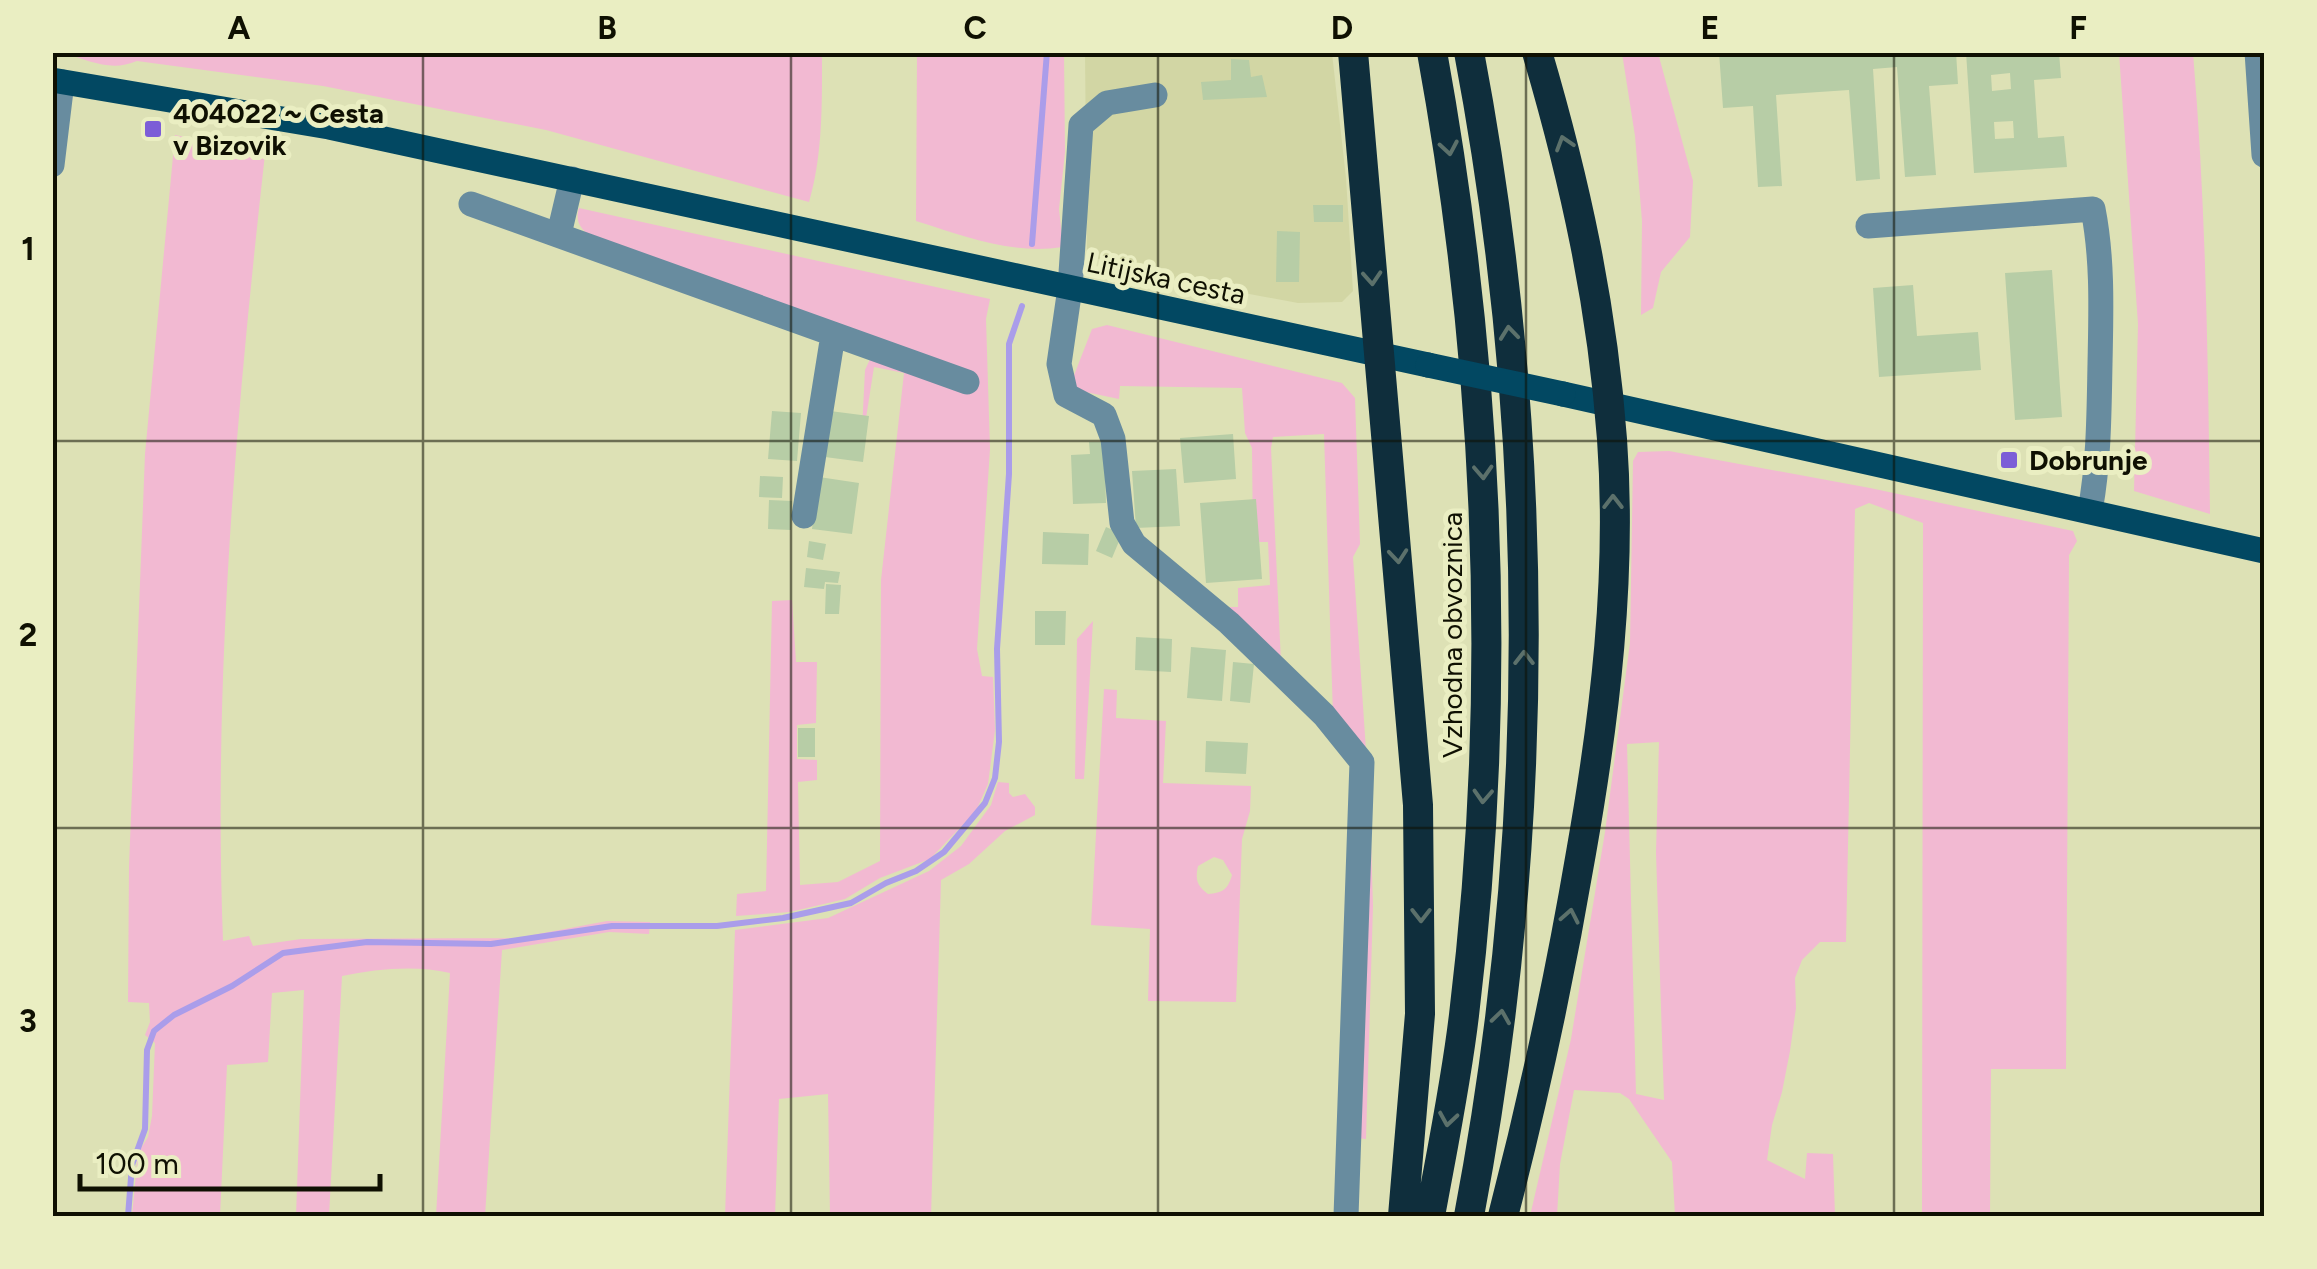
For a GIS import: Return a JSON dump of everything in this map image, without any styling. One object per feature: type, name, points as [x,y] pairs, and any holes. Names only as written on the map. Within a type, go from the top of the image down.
[{"type":"highway","points":[[1353,52],[1418,805],[1420,1014],[1403,1216]]},
{"type":"highway","name":"Vzhodna obvoznica","points":[[1430,1216],[1464,1018],[1473,931],[1483,808],[1487,648],[1483,472],[1471,318],[1452,159],[1432,52]]},
{"type":"highway","points":[[1469,1216],[1488,1108],[1512,914],[1524,684],[1520,451],[1511,344],[1488,152],[1470,52]]},
{"type":"highway","points":[[1502,1216],[1529,1114],[1573,900],[1606,685],[1614,562],[1612,443],[1586,235],[1570,163],[1537,52]]},
{"type":"main road","name":"Litijska cesta","points":[[57,81],[329,127],[2264,550]]},
{"type":"street","points":[[2257,52],[2264,154]]},
{"type":"street","points":[[52,164],[57,81]]},
{"type":"street","points":[[1155,94],[1107,102],[1082,125],[1070,288],[1059,364],[1066,395],[1104,415],[1113,439],[1122,522],[1134,544],[1230,622],[1324,715],[1362,762],[1346,1216]]},
{"type":"street","points":[[559,234],[572,179]]},
{"type":"street","points":[[471,204],[966,382]]},
{"type":"street","points":[[1868,226],[2092,209],[2098,238],[2101,308],[2098,459],[2090,511]]},
{"type":"street","points":[[804,516],[833,335]]},
{"type":"shaded area","points":[[64,53],[822,53],[817,166],[809,202],[546,130],[323,86],[137,61],[109,65]]},
{"type":"shaded area","points":[[917,53],[1064,53],[1065,152],[1059,209],[1063,247],[1006,246],[916,221]]},
{"type":"shaded area","points":[[1085,53],[1332,53],[1353,291],[1342,302],[1298,303],[1110,268],[1087,250]]},
{"type":"shaded area","points":[[1622,53],[1658,53],[1693,181],[1690,237],[1661,272],[1653,308],[1641,315],[1642,221],[1635,136]]},
{"type":"shaded area","points":[[2119,53],[2193,53],[2204,226],[2210,514],[2134,491],[2138,324]]},
{"type":"shaded area","points":[[175,135],[265,154],[229,546],[221,744],[223,941],[249,936],[253,946],[301,939],[517,938],[607,921],[650,922],[649,934],[609,932],[502,950],[485,1216],[436,1216],[450,973],[410,969],[342,976],[329,1216],[296,1216],[304,990],[272,993],[268,1062],[227,1065],[220,1216],[132,1216],[138,1153],[148,1137],[152,1116],[155,1043],[145,1035],[150,1022],[149,1003],[128,1002],[129,867],[145,454]]},
{"type":"shaded area","points":[[579,208],[990,299],[986,319],[990,449],[977,649],[982,676],[993,677],[995,730],[988,784],[976,811],[930,859],[880,878],[845,899],[790,912],[736,916],[737,894],[766,891],[772,601],[792,600],[796,662],[817,662],[816,723],[797,725],[797,759],[817,760],[817,780],[798,782],[800,885],[838,882],[880,861],[881,580],[904,373],[874,367],[861,450],[865,370],[872,355],[590,236],[579,224]]},
{"type":"shaded area","points":[[1107,325],[1342,383],[1355,398],[1360,544],[1353,557],[1373,906],[1366,1139],[1356,1138],[1356,758],[1333,716],[1324,434],[1273,437],[1281,662],[1228,611],[1238,607],[1238,588],[1270,585],[1268,542],[1253,542],[1252,448],[1245,433],[1242,388],[1120,386],[1119,399],[1076,390],[1071,383],[1092,329]]},
{"type":"shaded area","points":[[1669,451],[2073,531],[2077,541],[2069,555],[2066,1069],[1991,1069],[1990,1216],[1922,1216],[1923,523],[1869,503],[1855,509],[1846,942],[1820,942],[1802,960],[1795,978],[1796,1008],[1790,1051],[1767,1160],[1805,1179],[1807,1153],[1833,1154],[1835,1216],[1675,1216],[1672,1162],[1629,1099],[1620,1093],[1574,1090],[1560,1164],[1557,1216],[1530,1216],[1571,1039],[1605,832],[1630,643],[1633,461],[1638,452]],"holes":[[[1659,742],[1656,853],[1664,1100],[1636,1094],[1627,744]]]},
{"type":"shaded area","points":[[1093,621],[1084,779],[1075,779],[1077,639]]},
{"type":"shaded area","points":[[1104,689],[1117,690],[1116,718],[1166,721],[1163,783],[1251,786],[1250,811],[1242,839],[1236,1002],[1148,1001],[1150,929],[1091,925]],"holes":[[[1214,857],[1223,860],[1232,875],[1230,880],[1218,893],[1208,894],[1198,882],[1198,866]]]},
{"type":"shaded area","points":[[998,782],[1009,783],[1013,797],[1025,794],[1035,807],[1035,815],[1005,831],[969,864],[941,880],[931,1216],[830,1216],[828,1094],[779,1099],[775,1216],[725,1216],[735,930],[828,918],[929,871],[961,846],[991,805]]},
{"type":"building","points":[[1719,52],[1956,52],[1958,84],[1929,86],[1936,175],[1905,177],[1897,67],[1873,69],[1880,179],[1856,181],[1849,90],[1776,95],[1782,186],[1758,187],[1753,106],[1723,108]]},
{"type":"building","points":[[1966,52],[2059,52],[2061,78],[2034,80],[2038,138],[2064,136],[2067,167],[1974,173]],"holes":[[[2010,73],[2011,89],[1992,91],[1991,75]],[[2013,121],[2014,138],[1995,139],[1994,122]]]},
{"type":"building","points":[[1231,59],[1249,60],[1251,77],[1262,75],[1267,97],[1203,100],[1201,82],[1231,80]]},
{"type":"building","points":[[1313,205],[1343,205],[1343,222],[1314,222]]},
{"type":"building","points":[[1277,231],[1300,232],[1299,282],[1276,282]]},
{"type":"building","points":[[2052,270],[2062,417],[2015,420],[2005,273]]},
{"type":"building","points":[[1913,285],[1917,336],[1978,332],[1981,370],[1879,377],[1873,288]]},
{"type":"building","points":[[772,411],[801,413],[797,461],[768,459]]},
{"type":"building","points":[[830,411],[869,416],[863,462],[825,457]]},
{"type":"building","points":[[1233,434],[1236,479],[1184,483],[1180,438]]},
{"type":"building","points":[[1089,442],[1104,442],[1106,503],[1073,504],[1071,455],[1090,454]]},
{"type":"building","points":[[1176,469],[1180,526],[1136,528],[1132,471]]},
{"type":"building","points":[[760,476],[783,477],[782,498],[759,497]]},
{"type":"building","points":[[819,477],[859,483],[852,534],[812,529]]},
{"type":"building","points":[[1256,499],[1262,579],[1206,583],[1200,503]]},
{"type":"building","points":[[769,500],[792,501],[791,530],[768,529]]},
{"type":"building","points":[[1106,527],[1122,534],[1112,558],[1096,551]]},
{"type":"building","points":[[1043,532],[1089,534],[1088,565],[1042,564]]},
{"type":"building","points":[[809,541],[826,544],[823,560],[807,557]]},
{"type":"building","points":[[806,568],[840,572],[838,583],[825,582],[824,589],[804,587]]},
{"type":"building","points":[[826,584],[841,585],[839,614],[825,614]]},
{"type":"building","points":[[1035,611],[1066,611],[1065,645],[1035,645]]},
{"type":"building","points":[[1136,637],[1172,639],[1171,672],[1135,670]]},
{"type":"building","points":[[1191,647],[1226,650],[1222,701],[1187,698]]},
{"type":"building","points":[[1233,662],[1254,664],[1250,703],[1230,701]]},
{"type":"building","points":[[798,728],[815,728],[815,757],[798,757]]},
{"type":"building","points":[[1206,741],[1248,743],[1246,774],[1205,772]]},
{"type":"waterway","points":[[1032,244],[1047,52]]},
{"type":"waterway","points":[[128,1216],[132,1165],[145,1129],[147,1050],[154,1031],[174,1015],[232,986],[283,953],[367,942],[491,944],[612,926],[717,926],[783,918],[851,903],[916,871],[944,852],[985,803],[995,778],[999,742],[997,649],[1009,474],[1009,344],[1022,306]]},
{"type":"place","name":"404022 ~ Cesta v Bizovik","points":[[153,129]]},
{"type":"place","name":"Dobrunje","points":[[2009,460]]}]
